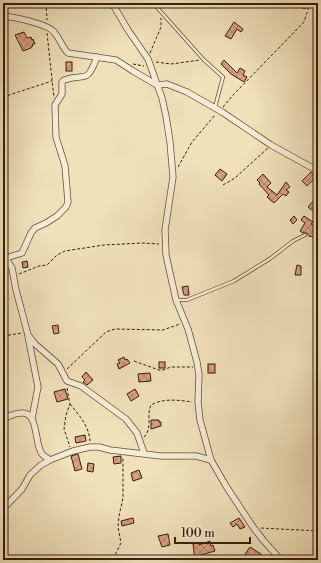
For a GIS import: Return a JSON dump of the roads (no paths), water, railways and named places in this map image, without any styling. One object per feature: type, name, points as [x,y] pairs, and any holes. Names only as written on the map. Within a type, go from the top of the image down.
[{"type":"street","points":[[112,3],[128,30],[148,58],[166,116],[173,177],[165,230],[166,255],[176,300],[192,344],[198,368],[198,402],[200,420],[211,460],[226,486],[262,540],[281,560]]},
{"type":"street","points":[[3,16],[22,19],[45,26],[54,31],[64,49],[68,53],[116,60],[157,85],[167,84],[187,92],[215,107],[271,145],[318,171]]},
{"type":"street","points":[[50,460],[42,454],[39,448],[32,418],[38,387],[14,276],[11,265],[5,256],[22,253],[31,233],[35,228],[57,216],[66,207],[68,202],[65,166],[56,137],[55,106],[62,94],[62,82],[64,80],[86,76],[91,71],[97,57]]},
{"type":"street","points":[[27,334],[35,344],[58,364],[67,381],[81,386],[126,419],[137,433],[144,453]]},
{"type":"street","points":[[3,418],[26,413],[32,418]]},
{"type":"street","points":[[3,509],[22,489],[30,474],[50,460],[73,451],[90,447],[99,447],[123,452],[144,453],[161,456],[196,456],[211,460]]},
{"type":"lane","points":[[153,3],[204,60],[223,77],[215,107]]},
{"type":"lane","points":[[176,300],[187,300],[234,281],[271,258],[293,241],[305,235]]}]
